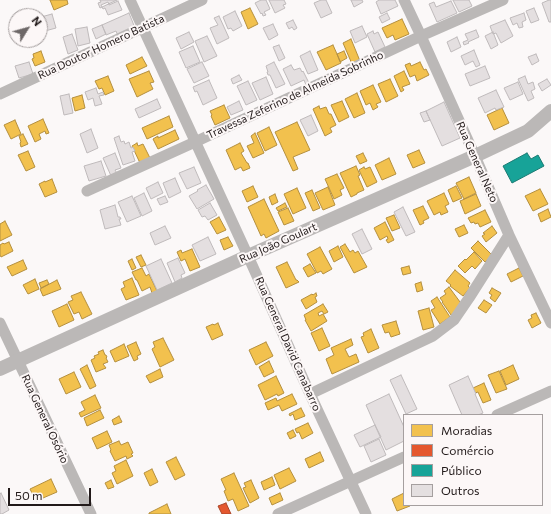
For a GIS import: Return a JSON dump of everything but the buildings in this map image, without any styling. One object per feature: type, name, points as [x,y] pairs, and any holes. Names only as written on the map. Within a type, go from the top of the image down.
[{"type":"street","name":"Rua General David Canabarro","points":[[130,0],[366,514]]},
{"type":"street","name":"Rua Doutor Homero Batista","points":[[0,94],[202,0]]},
{"type":"street","name":"Rua General Neto","points":[[404,0],[475,156],[508,234],[551,323]]},
{"type":"street","name":"Travessa Zeferino de Almeida Sobrinho","points":[[87,191],[421,36],[503,0]]},
{"type":"street","name":"Rua João Goulart","points":[[0,369],[248,256],[528,132],[551,111]]},
{"type":"street","points":[[310,394],[433,336],[454,320],[508,234]]},
{"type":"street","name":"Rua General Osório","points":[[0,323],[91,514]]},
{"type":"street","points":[[499,414],[551,391]]},
{"type":"street","points":[[278,514],[403,456]]}]
